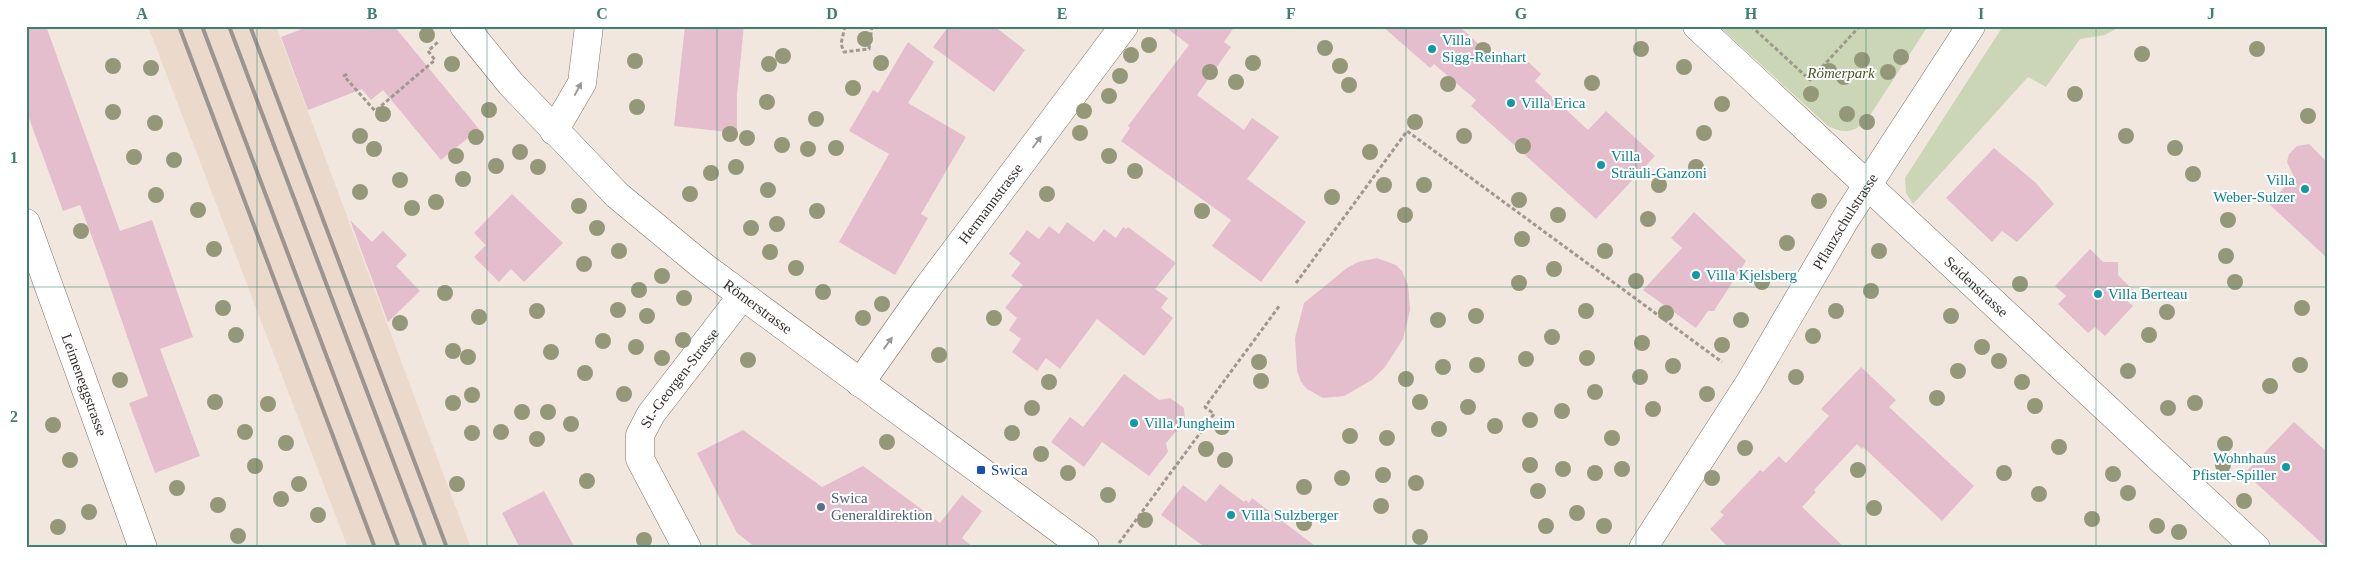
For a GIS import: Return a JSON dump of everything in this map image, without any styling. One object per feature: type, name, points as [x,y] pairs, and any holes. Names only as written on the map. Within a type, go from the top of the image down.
[{"type":"street","name":"Römerstrasse","points":[[464,26],[511,84],[617,195],[742,296],[1085,548]]},
{"type":"street","points":[[554,131],[582,82],[589,26]]},
{"type":"street","name":"Hermannstrasse","points":[[860,383],[928,287],[1124,26]]},
{"type":"street","name":"Seidenstrasse","points":[[1697,26],[1831,149],[1867,186],[2256,548]]},
{"type":"street","name":"Pflanzschulstrasse","points":[[1643,548],[1750,382],[1867,186],[1971,26]]},
{"type":"street","name":"Leimeneggstrasse","points":[[26,223],[143,548]]},
{"type":"street","name":"St.-Georgen-Strasse","points":[[687,548],[640,459],[640,435],[651,414],[742,296]]},
{"type":"path","points":[[845,26],[841,44],[844,52],[869,49],[872,26]]},
{"type":"path","points":[[1752,26],[1810,80],[1860,26]]},
{"type":"path","points":[[347,74],[344,76],[375,111],[435,60],[428,51],[434,45]]},
{"type":"path","points":[[1296,283],[1408,131],[1722,362]]},
{"type":"path","points":[[1119,543],[1214,414],[1205,407],[1280,305]]},
{"type":"shaded area","points":[[148,26],[276,26],[471,548],[348,548]]},
{"type":"green space","name":"Römerpark","points":[[1719,26],[1928,26],[1867,120],[1858,128],[1844,131],[1828,126]]},
{"type":"green space","points":[[2003,26],[2121,26],[2105,35],[2080,39],[2046,87],[2028,77],[1913,204],[1906,193],[1905,178]]},
{"type":"building","points":[[26,26],[46,26],[120,231],[152,220],[193,337],[160,349],[200,456],[155,473],[129,403],[148,396],[103,267],[80,205],[63,211],[26,110]]},
{"type":"building","points":[[310,26],[394,26],[479,129],[441,160],[383,90],[371,100],[362,89],[308,110],[281,37]]},
{"type":"building","points":[[685,26],[744,26],[737,94],[737,133],[674,126]]},
{"type":"building","points":[[949,26],[994,26],[1025,50],[994,92],[933,47]]},
{"type":"building","points":[[1164,26],[1235,26],[1224,42],[1231,47],[1197,95],[1244,130],[1252,118],[1279,137],[1247,179],[1306,222],[1261,282],[1212,246],[1231,220],[1121,141],[1130,128],[1128,126],[1189,45]]},
{"type":"building","points":[[1382,26],[1459,26],[1502,66],[1508,60],[1511,62],[1519,53],[1541,74],[1535,81],[1588,130],[1606,111],[1655,156],[1596,219],[1471,106],[1476,100],[1434,64],[1430,68]]},
{"type":"building","points":[[908,42],[934,62],[908,103],[966,137],[921,214],[928,218],[895,275],[839,242],[889,154],[849,131],[873,90],[878,93]]},
{"type":"building","name":"Villa Weber-Sulzer","points":[[2309,144],[2327,162],[2327,258],[2269,204],[2294,177],[2287,162],[2289,154],[2297,146]]},
{"type":"building","points":[[1994,148],[2035,182],[2054,204],[2017,242],[2002,231],[1992,242],[1946,198]]},
{"type":"building","points":[[512,194],[563,243],[524,282],[511,269],[499,282],[474,257],[486,245],[474,233]]},
{"type":"building","name":"Villa Kjelsberg","points":[[1694,212],[1746,261],[1714,311],[1708,311],[1696,328],[1643,290],[1682,248],[1671,238]]},
{"type":"building","points":[[350,220],[372,242],[383,231],[407,255],[396,266],[420,291],[388,322]]},
{"type":"building","points":[[1067,222],[1094,242],[1104,229],[1116,238],[1123,227],[1126,229],[1128,227],[1176,263],[1155,289],[1168,298],[1161,308],[1173,318],[1144,356],[1097,319],[1060,369],[1046,358],[1037,371],[1012,352],[1021,339],[1009,330],[1017,318],[1005,308],[1023,285],[1011,276],[1021,263],[1009,254],[1027,230],[1039,239],[1049,226],[1059,234]]},
{"type":"building","name":"Villa Berteau","points":[[2090,249],[2103,262],[2118,262],[2118,275],[2134,291],[2126,300],[2133,306],[2105,336],[2095,327],[2088,333],[2058,304],[2066,296],[2055,286]]},
{"type":"building","points":[[1377,258],[1396,265],[1402,271],[1408,285],[1410,310],[1403,339],[1385,367],[1372,380],[1344,396],[1323,398],[1307,389],[1301,382],[1297,371],[1295,338],[1304,303],[1347,268],[1358,262]]},
{"type":"building","points":[[1861,367],[1896,400],[1889,407],[1974,486],[1942,521],[1863,447],[1862,449],[1857,444],[1814,490],[1816,492],[1802,507],[1845,548],[1729,548],[1710,529],[1724,515],[1720,512],[1760,470],[1763,472],[1779,456],[1786,463],[1829,416],[1821,409]]},
{"type":"building","name":"Villa Jungheim","points":[[1124,374],[1159,400],[1170,398],[1184,408],[1185,421],[1166,443],[1168,452],[1149,476],[1102,442],[1084,467],[1051,442],[1070,417],[1083,427]]},
{"type":"building","name":"Wohnhaus Pfister-Spiller","points":[[2294,422],[2327,452],[2327,548],[2245,473]]},
{"type":"building","name":"Swica Generaldirektion","points":[[743,430],[822,487],[863,466],[940,523],[962,495],[982,511],[962,538],[974,548],[756,548],[737,533],[697,453]]},
{"type":"building","name":"Villa Sulzberger","points":[[1220,484],[1244,502],[1246,500],[1249,503],[1252,498],[1318,548],[1206,548],[1161,515],[1183,485],[1206,502]]},
{"type":"building","points":[[544,491],[575,548],[520,548],[502,513]]},
{"type":"railway","points":[[179,26],[375,548]]},
{"type":"railway","points":[[202,26],[399,548]]},
{"type":"railway","points":[[229,26],[426,548]]},
{"type":"railway","points":[[250,26],[447,548]]},
{"type":"place","name":"Villa Sigg-Reinhart","points":[[1432,49]]},
{"type":"place","name":"Villa Erica","points":[[1511,103]]},
{"type":"place","name":"Villa Sträuli-Ganzoni","points":[[1601,165]]},
{"type":"place","name":"Villa Weber-Sulzer","points":[[2305,189]]},
{"type":"place","name":"Villa Kjelsberg","points":[[1696,275]]},
{"type":"place","name":"Villa Berteau","points":[[2098,294]]},
{"type":"place","name":"Villa Jungheim","points":[[1134,423]]},
{"type":"place","name":"Wohnhaus Pfister-Spiller","points":[[2286,467]]},
{"type":"place","name":"Swica","points":[[981,470]]},
{"type":"place","name":"Swica Generaldirektion","points":[[821,507]]},
{"type":"place","name":"Villa Sulzberger","points":[[1231,515]]}]
